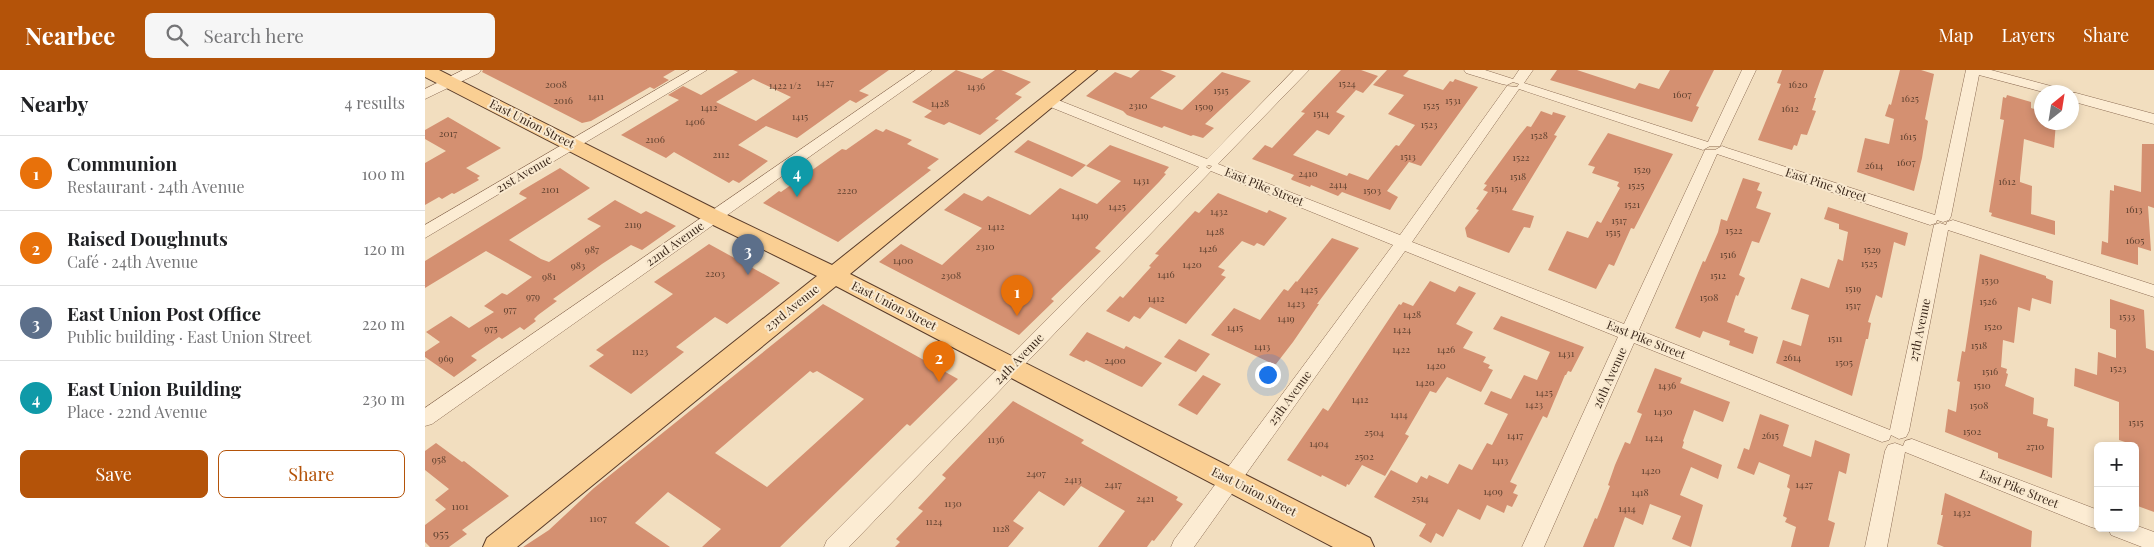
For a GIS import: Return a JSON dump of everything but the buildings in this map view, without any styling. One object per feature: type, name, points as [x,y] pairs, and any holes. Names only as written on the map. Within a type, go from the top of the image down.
[{"type":"main road","name":"East Union Street","points":[[425,70],[714,217],[833,275],[1360,547]]},
{"type":"main road","name":"23rd Avenue","points":[[497,547],[1087,70]]},
{"type":"street","points":[[425,95],[474,70]]},
{"type":"street","name":"21st Avenue","points":[[425,232],[700,70]]},
{"type":"street","name":"22nd Avenue","points":[[425,418],[925,70]]},
{"type":"street","name":"24th Avenue","points":[[835,547],[1302,70]]},
{"type":"street","name":"East Pine Street","points":[[1471,70],[1517,81],[1713,148],[2154,291]]},
{"type":"street","name":"26th Avenue","points":[[1533,547],[1749,70]]},
{"type":"street","points":[[1974,70],[2034,86]]},
{"type":"street","name":"27th Avenue","points":[[1890,432],[1942,222],[1974,70]]},
{"type":"street","name":"25th Avenue","points":[[1182,547],[1517,81]]},
{"type":"street","points":[[2079,98],[2154,119]]},
{"type":"street","name":"East Pike Street","points":[[1048,101],[1630,334],[1890,432]]},
{"type":"street","points":[[1876,547],[1908,437],[1890,432]]},
{"type":"street","name":"East Pike Street","points":[[1903,449],[2094,519]]},
{"type":"street","points":[[2129,532],[2154,542]]},
{"type":"place","name":"East Union Building","points":[[797,197]]},
{"type":"place","name":"East Union Post Office","points":[[748,275]]},
{"type":"place","name":"Communion","points":[[1017,316]]},
{"type":"place","name":"Raised Doughnuts","points":[[939,382]]}]
